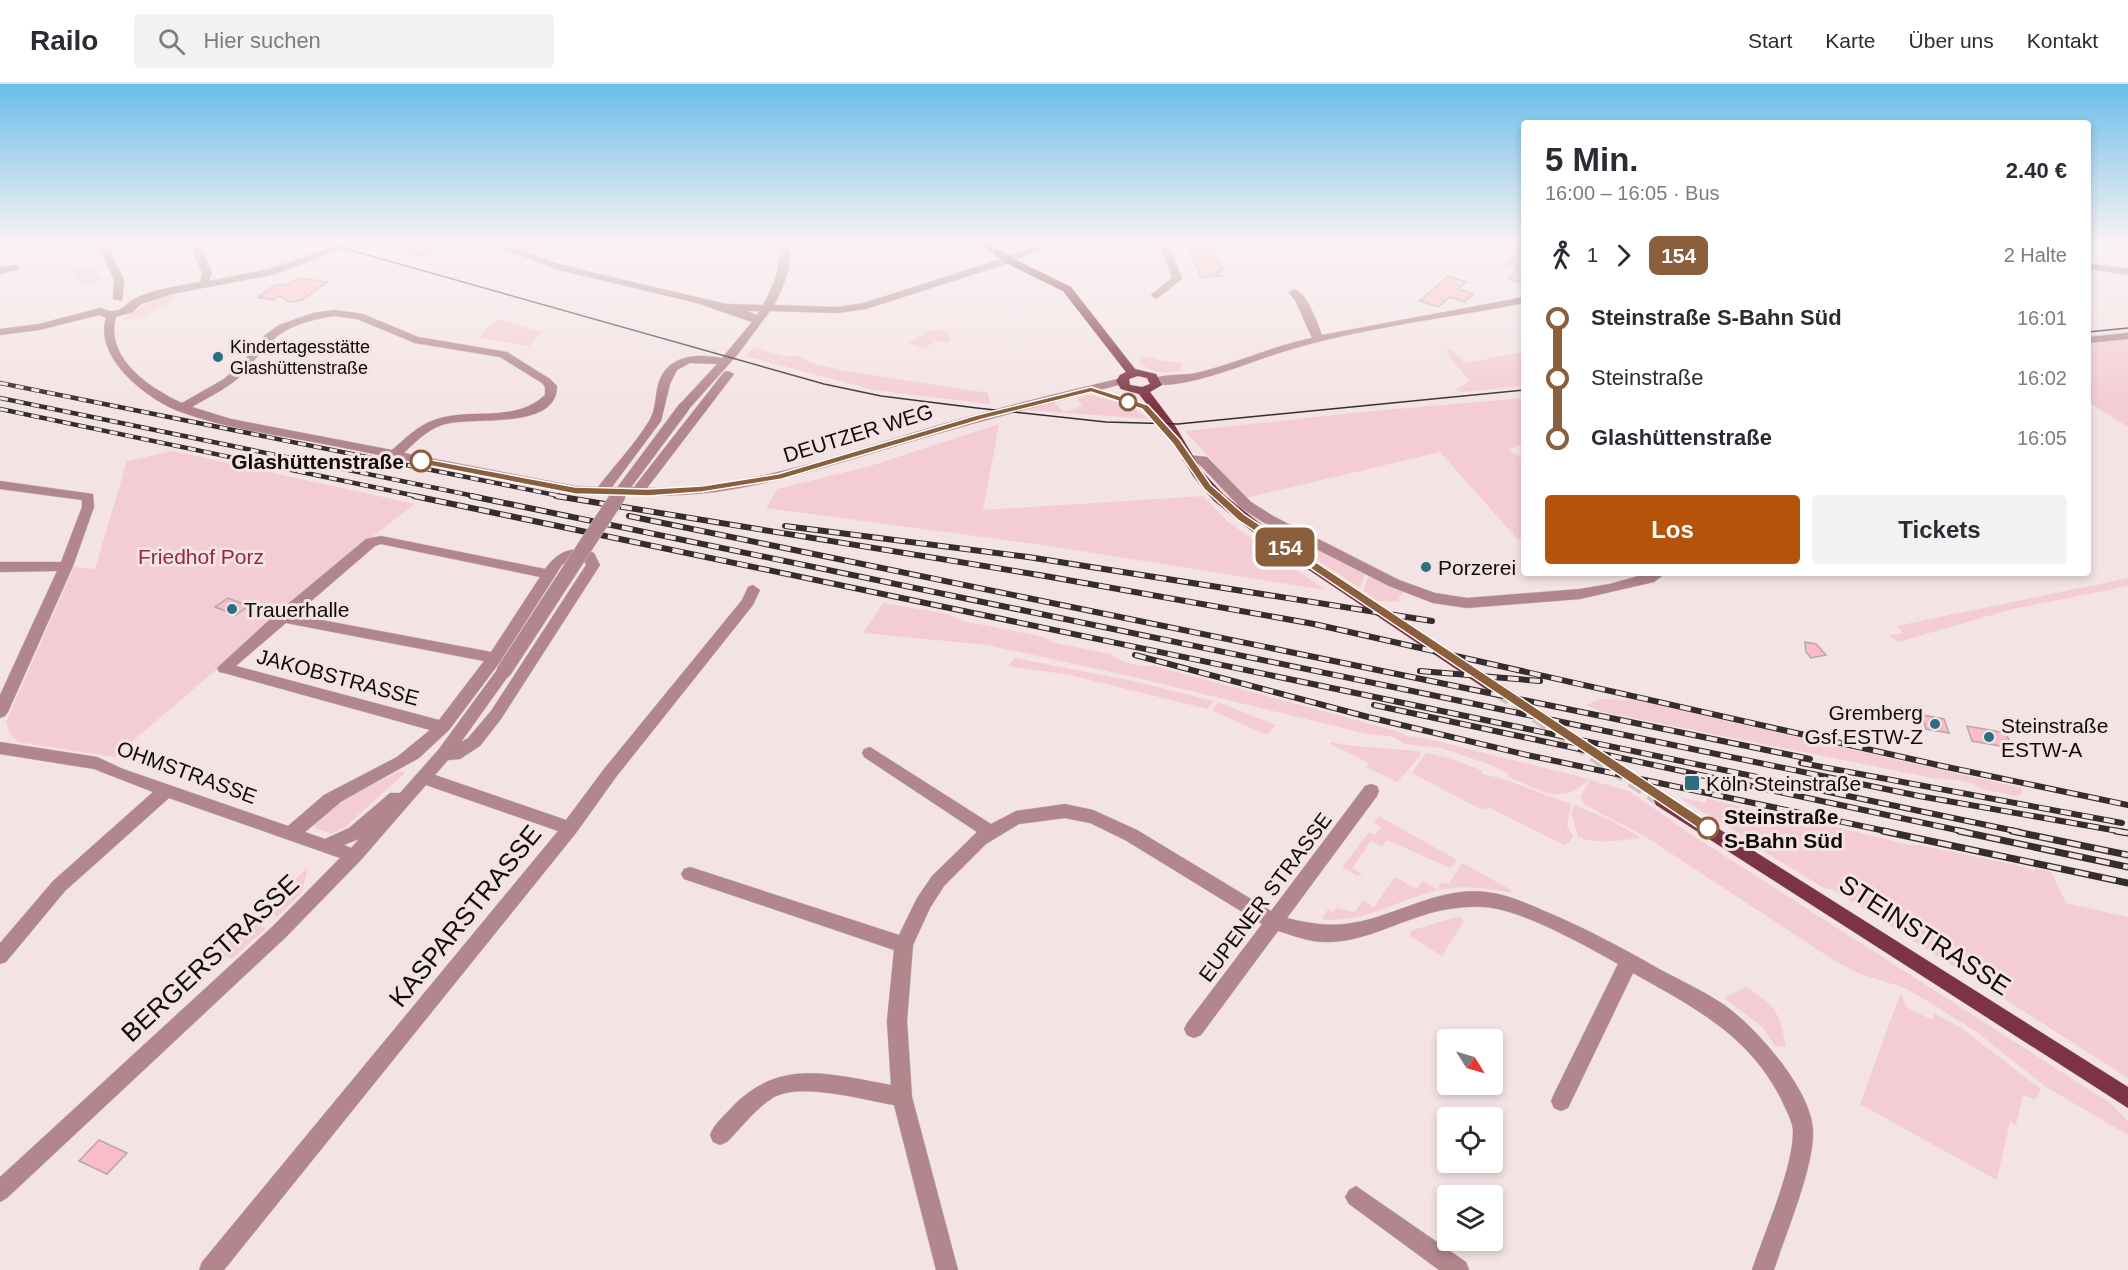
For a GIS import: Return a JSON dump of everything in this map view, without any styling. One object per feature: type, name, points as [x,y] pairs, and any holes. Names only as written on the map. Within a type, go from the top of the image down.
[{"type":"main road","points":[[1073,296],[1132,373]]},
{"type":"main road","points":[[1132,387],[1153,387],[1156,381],[1148,374],[1132,373],[1124,377],[1132,387],[1168,424],[1177,442],[1208,487],[1241,517],[1498,690]]},
{"type":"main road","name":"STEINSTRASSE","points":[[1662,800],[2127,1098]]},
{"type":"street","points":[[0,332],[129,310],[134,300],[147,296]]},
{"type":"street","points":[[106,313],[106,303],[118,299],[134,300],[149,296]]},
{"type":"street","points":[[678,296],[722,307],[754,317],[759,321]]},
{"type":"street","name":"BERGERSTRASSE","points":[[636,492],[759,321],[773,296]]},
{"type":"street","points":[[722,307],[837,310],[866,306],[896,296]]},
{"type":"street","points":[[1297,296],[1319,340]]},
{"type":"street","points":[[1156,381],[1199,375],[1272,351],[1319,340],[1521,301]]},
{"type":"street","name":"DEUTZER WEG","points":[[106,313],[116,354],[125,370],[158,397],[182,408],[230,422],[394,455],[555,487],[602,492],[690,490],[760,482],[980,417],[1132,387]]},
{"type":"street","points":[[182,408],[228,381],[246,365],[269,337],[283,327],[317,315],[334,313],[359,316],[415,340],[503,354],[551,386],[550,396],[538,407],[509,415],[440,421],[420,432],[394,455]]},
{"type":"street","points":[[2091,340],[2128,336]]},
{"type":"street","points":[[602,492],[658,415],[663,401],[664,381],[670,371],[681,361],[693,358],[725,368]]},
{"type":"street","name":"BERGERSTRASSE","points":[[0,1191],[279,932],[354,856],[425,778],[445,753],[500,665],[617,497],[684,407],[725,368]]},
{"type":"street","points":[[1188,459],[1203,460],[1246,505],[1268,519],[1395,583],[1433,598],[1467,603],[1580,594],[1610,590],[1654,576]]},
{"type":"street","points":[[0,485],[88,497],[88,507],[66,566],[0,712]]},
{"type":"street","points":[[282,617],[371,542],[381,540],[548,574]]},
{"type":"street","name":"BERGERSTRASSE","points":[[291,834],[337,795],[397,764],[422,747],[500,665],[548,574],[557,562],[570,554],[585,554],[592,560],[592,566],[496,715],[474,742],[454,755],[445,753]]},
{"type":"street","points":[[0,567],[66,566]]},
{"type":"street","name":"KASPARSTRASSE","points":[[210,1270],[570,828],[641,734],[748,602],[753,590]]},
{"type":"street","points":[[282,617],[500,665]]},
{"type":"street","name":"JAKOBSTRASSE","points":[[282,617],[224,668],[442,727]]},
{"type":"street","name":"OHMSTRASSE","points":[[0,748],[97,763],[117,773],[354,856]]},
{"type":"street","name":"BERGERSTRASSE","points":[[325,846],[355,833],[445,753]]},
{"type":"street","points":[[870,753],[990,832]]},
{"type":"street","points":[[425,778],[570,828]]},
{"type":"street","points":[[0,956],[59,886],[167,790]]},
{"type":"street","name":"EUPENER STRASSE","points":[[1194,1029],[1371,791]]},
{"type":"street","points":[[947,1270],[902,1096],[897,1021],[904,945],[923,903],[938,881],[951,866],[990,832],[1016,818],[1065,811],[1093,817],[1131,835],[1274,922],[1314,933],[1346,932],[1383,923],[1424,907],[1485,899],[1514,906],[1581,933],[1717,1011],[1745,1034],[1778,1072],[1797,1110],[1803,1129],[1800,1159],[1763,1270]]},
{"type":"street","points":[[690,874],[904,945]]},
{"type":"street","points":[[1561,1101],[1629,961]]},
{"type":"street","points":[[720,1135],[756,1099],[775,1086],[794,1081],[902,1096]]},
{"type":"street","points":[[1356,1197],[1458,1270]]},
{"type":"green space","points":[[165,296],[175,296],[179,299],[142,316],[120,321],[148,303]]},
{"type":"green space","points":[[499,319],[541,332],[530,346],[479,338],[489,325]]},
{"type":"green space","points":[[941,329],[949,332],[949,341],[946,343],[937,341],[923,349],[908,343],[927,332]]},
{"type":"green space","points":[[2128,339],[2128,427],[2091,404],[2091,344]]},
{"type":"green space","points":[[753,347],[786,357],[796,355],[811,363],[846,371],[988,393],[990,404],[874,390],[745,356]]},
{"type":"green space","points":[[1446,349],[1452,351],[1466,363],[1521,353],[1521,386],[1462,392],[1456,390],[1469,381],[1450,358]]},
{"type":"green space","points":[[1146,356],[1161,361],[1182,363],[1181,370],[1187,370],[1168,373],[1149,369],[1139,361]]},
{"type":"green space","points":[[1088,395],[1120,403],[1148,419],[1026,410],[1054,402],[1063,412],[1083,406],[1076,398]]},
{"type":"green space","points":[[1521,398],[1521,444],[1509,450],[1521,458],[1521,538],[1518,540],[1440,452],[1246,498],[1185,431]]},
{"type":"green space","points":[[999,424],[983,510],[1203,496],[1227,521],[1325,590],[1043,545],[766,508],[777,489],[870,466]]},
{"type":"green space","name":"Friedhof Porz","points":[[173,451],[415,504],[368,540],[114,757],[18,742],[10,733],[6,722],[74,567],[95,569],[127,461]]},
{"type":"green space","points":[[1215,477],[1228,492],[1366,571],[1360,588],[1250,516],[1226,496],[1212,479]]},
{"type":"green space","points":[[1370,572],[1405,592],[1399,597],[1399,602],[1377,601],[1363,590]]},
{"type":"green space","points":[[2128,578],[2128,586],[2009,610],[1898,642],[1889,635],[1903,633],[1897,626]]},
{"type":"green space","points":[[883,603],[948,614],[963,621],[1044,637],[1054,643],[1111,654],[1131,664],[1154,666],[1397,731],[1407,736],[1425,738],[1589,779],[1569,793],[1540,791],[1508,777],[1509,774],[1491,765],[1441,748],[1404,744],[1394,737],[1367,734],[1134,677],[987,645],[863,633]]},
{"type":"green space","points":[[1015,658],[1137,682],[1214,701],[1207,709],[1070,675],[1008,666]]},
{"type":"green space","points":[[1600,699],[1635,700],[2021,788],[2022,794],[2017,796],[1982,789],[1974,784],[1956,780],[1932,778],[1603,712],[1586,705]]},
{"type":"green space","points":[[1218,702],[1276,725],[1267,735],[1213,711]]},
{"type":"green space","points":[[1331,742],[1419,751],[1421,755],[1397,782],[1366,767],[1369,763],[1330,744]]},
{"type":"green space","points":[[1426,753],[1449,758],[1481,770],[1483,774],[1571,804],[1567,826],[1573,836],[1570,842],[1564,845],[1490,808],[1480,809],[1412,773]]},
{"type":"green space","points":[[400,771],[405,773],[344,828],[331,834],[315,828],[314,823],[352,795]]},
{"type":"green space","points":[[1590,780],[1629,791],[1689,833],[2110,1103],[2128,1121],[2128,1135],[2046,1087],[1978,1033],[1939,1008],[1905,988],[1860,974],[1835,961],[1646,837],[1585,805],[1580,797]]},
{"type":"green space","points":[[1678,797],[1706,803],[1707,798],[1810,825],[1820,823],[1910,845],[2012,864],[2035,871],[2035,868],[2051,872],[2066,903],[2128,917],[2128,1078],[1832,889],[1824,888]]},
{"type":"green space","points":[[1575,805],[1610,820],[1641,838],[1601,841],[1578,837],[1571,812]]},
{"type":"green space","points":[[1379,816],[1457,860],[1450,868],[1387,840],[1382,847],[1371,841],[1352,868],[1363,875],[1356,875],[1342,867],[1369,832],[1375,835],[1381,828],[1374,822]]},
{"type":"green space","points":[[1462,863],[1513,893],[1476,888],[1448,888],[1367,915],[1337,920],[1322,919],[1328,909],[1333,912],[1336,908],[1355,912],[1363,900],[1374,907],[1395,877],[1416,889],[1423,881],[1438,890],[1440,883],[1449,884]]},
{"type":"green space","points":[[308,867],[302,892],[277,917],[263,910]]},
{"type":"green space","points":[[1459,916],[1464,921],[1442,956],[1410,936],[1410,931]]},
{"type":"green space","points":[[250,921],[266,928],[232,959],[216,952]]},
{"type":"green space","points":[[1746,987],[1775,1010],[1786,1046],[1776,1047],[1762,1027],[1724,998]]},
{"type":"green space","points":[[1901,992],[1906,1007],[1932,1020],[1934,1013],[1961,1028],[2041,1089],[2035,1100],[2023,1095],[2016,1125],[2010,1122],[1997,1180],[1860,1104]]},
{"type":"building","points":[[259,296],[279,296],[274,300]]},
{"type":"building","points":[[280,296],[307,296],[302,300],[290,302]]},
{"type":"building","points":[[1425,296],[1471,296],[1465,302],[1450,297],[1438,307],[1420,301]]},
{"type":"building","name":"Trauerhalle","points":[[228,598],[248,606],[236,615],[215,607]]},
{"type":"building","name":"Gremberg Gsf ESTW-Z","points":[[1805,642],[1816,644],[1826,655],[1811,658],[1806,652]]},
{"type":"building","name":"Gremberg Gsf ESTW-Z","points":[[1922,715],[1944,719],[1949,733],[1926,729]]},
{"type":"building","name":"Steinstraße ESTW-A","points":[[1967,726],[2006,733],[2012,748],[1972,741]]},
{"type":"building","points":[[99,1140],[127,1153],[107,1174],[79,1161]]},
{"type":"tunnel","points":[[1498,690],[1662,800]]},
{"type":"tram line","points":[[514,296],[824,384],[881,396],[1106,422],[1178,424],[1521,390]]},
{"type":"tram line","points":[[2091,332],[2128,328]]},
{"type":"railway","points":[[0,383],[565,497]]},
{"type":"railway","points":[[0,398],[479,497]]},
{"type":"railway","points":[[0,409],[421,497]]},
{"type":"railway","points":[[414,496],[2020,832]]},
{"type":"railway","points":[[471,496],[1919,796],[2124,832]]},
{"type":"railway","points":[[556,496],[1045,576],[1314,624],[1942,766],[2128,805]]},
{"type":"railway","points":[[629,516],[1810,759]]},
{"type":"railway","points":[[785,526],[1028,557],[1432,621]]},
{"type":"railway","points":[[1135,655],[1368,717],[1527,755],[1890,832]]},
{"type":"railway","points":[[1420,671],[1540,681]]},
{"type":"railway","points":[[1374,705],[1966,832]]},
{"type":"railway","points":[[1801,763],[2122,823]]},
{"type":"railway","points":[[1883,831],[2128,883]]},
{"type":"railway","points":[[1959,831],[2128,867]]},
{"type":"railway","points":[[2012,831],[2128,855]]},
{"type":"railway","points":[[2116,831],[2128,833]]},
{"type":"bus line","name":"154","points":[[421,461],[575,490],[660,492],[702,489],[760,482],[980,417],[1091,389],[1145,407],[1163,430],[1177,442],[1208,487],[1241,517],[1662,800],[1708,828]]},
{"type":"place","name":"Kindertagesstätte Glashüttenstraße","points":[[218,357]]},
{"type":"place","name":"Glashüttenstraße","points":[[421,461]]},
{"type":"place","name":"Porzerei","points":[[1426,567]]},
{"type":"place","name":"Trauerhalle","points":[[232,609]]},
{"type":"place","name":"Gremberg Gsf ESTW-Z","points":[[1935,724]]},
{"type":"place","name":"Steinstraße ESTW-A","points":[[1989,737]]},
{"type":"place","name":"Köln Steinstraße","points":[[1692,783]]},
{"type":"place","name":"Steinstraße S-Bahn Süd","points":[[1708,828]]}]
